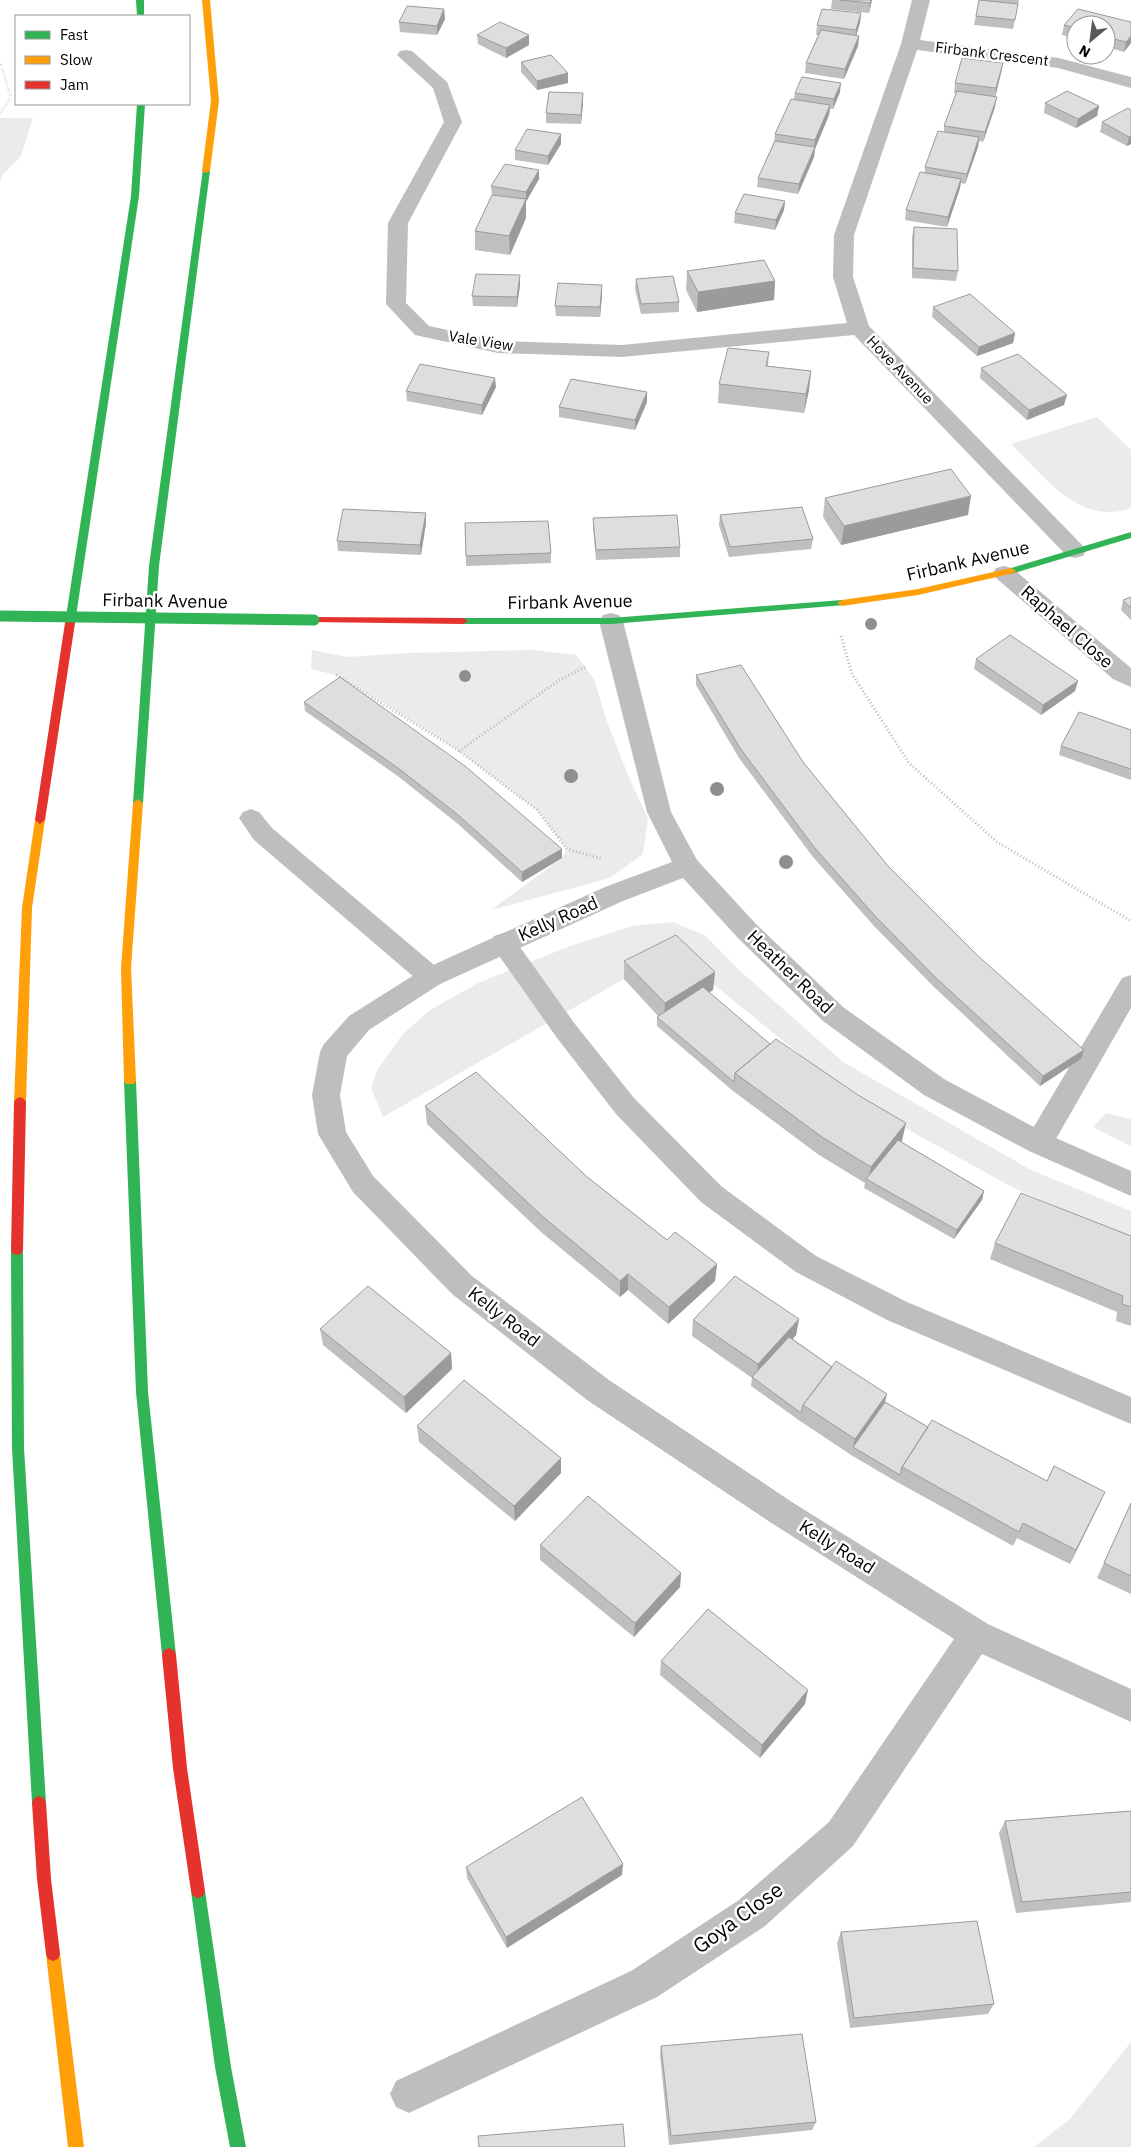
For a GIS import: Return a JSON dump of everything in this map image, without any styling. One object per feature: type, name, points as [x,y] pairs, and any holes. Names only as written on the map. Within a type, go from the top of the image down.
[{"type":"main road","points":[[140,0],[141,15]]},
{"type":"main road","points":[[206,0],[215,101],[154,566],[126,968],[142,1392],[180,1768],[223,2067],[238,2147]]},
{"type":"main road","points":[[76,2147],[44,1879],[20,1497],[18,1448],[17,1186],[27,908],[135,196],[141,105]]},
{"type":"main road","name":"Firbank Avenue","points":[[0,616],[611,621],[832,604],[918,592],[1004,573],[1131,534]]},
{"type":"street","name":"Hove Avenue","points":[[921,0],[910,44],[844,235],[843,277],[859,328],[1075,551]]},
{"type":"street","name":"Firbank Crescent","points":[[910,44],[1059,63],[1131,83]]},
{"type":"street","name":"Vale View","points":[[406,55],[442,86],[453,122],[398,222],[396,304],[422,331],[498,347],[622,351],[859,328]]},
{"type":"street","name":"Raphael Close","points":[[1004,573],[1121,673],[1131,679]]},
{"type":"street","name":"Heather Road","points":[[611,621],[674,871],[747,931],[833,1014],[934,1088],[1039,1143],[1131,1184]]},
{"type":"street","name":"Kelly Road","points":[[674,871],[614,894],[431,977],[359,1023],[334,1052],[326,1095],[332,1134],[363,1184],[462,1285],[598,1390],[784,1514],[976,1635],[1131,1706]]},
{"type":"street","name":"Goya Close","points":[[409,2094],[644,1984],[752,1913],[841,1834],[976,1635]]},
{"type":"lane","points":[[251,818],[263,834],[431,977]]},
{"type":"lane","points":[[503,943],[566,1031],[626,1106],[719,1200],[806,1264],[898,1311],[1131,1411]]},
{"type":"lane","points":[[1039,1143],[1131,985]]},
{"type":"path","points":[[0,62],[11,96],[0,113]]},
{"type":"path","points":[[832,604],[852,674],[909,763],[997,842],[1131,921]]},
{"type":"path","points":[[459,751],[558,680],[618,651]]},
{"type":"path","points":[[336,675],[459,751],[537,810],[567,849],[674,871]]},
{"type":"shaded area","points":[[0,118],[33,118],[21,156],[2,176],[0,182]]},
{"type":"shaded area","points":[[1097,417],[1131,450],[1131,508],[1113,512],[1095,510],[1079,504],[1064,495],[1050,483],[1011,444]]},
{"type":"shaded area","points":[[312,650],[348,657],[409,653],[533,650],[576,655],[594,679],[607,722],[648,819],[643,854],[610,878],[491,910],[562,858],[567,849],[537,810],[459,751],[336,675],[311,669]]},
{"type":"shaded area","points":[[673,922],[706,936],[738,969],[843,1062],[1031,1170],[1131,1211],[1131,1239],[1012,1187],[914,1133],[841,1088],[675,953],[624,979],[383,1117],[371,1088],[377,1070],[402,1035],[430,1010],[478,983],[570,946],[632,926]]},
{"type":"shaded area","points":[[1106,1113],[1131,1119],[1131,1146],[1093,1127]]},
{"type":"shaded area","points":[[1131,2042],[1131,2147],[1034,2147],[1070,2119]]},
{"type":"building","points":[[840,0],[871,0],[870,3]]},
{"type":"building","points":[[979,0],[1018,4],[1015,20],[976,16]]},
{"type":"building","points":[[407,6],[444,9],[437,26],[399,22]]},
{"type":"building","points":[[822,9],[861,13],[856,30],[817,25]]},
{"type":"building","points":[[1078,9],[1102,15],[1073,15]]},
{"type":"building","points":[[1116,18],[1131,22],[1131,36],[1126,42],[1116,40]]},
{"type":"building","points":[[500,22],[529,35],[506,48],[477,35]]},
{"type":"building","points":[[821,30],[859,36],[845,69],[806,63]]},
{"type":"building","points":[[551,55],[568,73],[537,81],[521,62]]},
{"type":"building","points":[[962,58],[1003,63],[996,88],[955,83]]},
{"type":"building","points":[[802,77],[841,83],[834,99],[795,93]]},
{"type":"building","points":[[957,91],[997,97],[985,132],[944,126]]},
{"type":"building","points":[[1067,91],[1099,106],[1078,119],[1045,103]]},
{"type":"building","points":[[549,92],[583,93],[581,115],[546,113]]},
{"type":"building","points":[[791,99],[830,105],[815,140],[775,134]]},
{"type":"building","points":[[1128,108],[1131,110],[1131,136],[1129,137],[1102,122]]},
{"type":"building","points":[[527,129],[561,134],[548,156],[515,150]]},
{"type":"building","points":[[938,131],[979,137],[967,174],[925,167]]},
{"type":"building","points":[[775,141],[815,147],[799,184],[758,178]]},
{"type":"building","points":[[505,164],[539,170],[526,192],[491,186]]},
{"type":"building","points":[[920,172],[961,179],[948,217],[906,210]]},
{"type":"building","points":[[744,194],[785,201],[776,220],[735,213]]},
{"type":"building","points":[[492,195],[526,199],[509,236],[475,231]]},
{"type":"building","points":[[914,227],[957,229],[958,271],[913,268]]},
{"type":"building","points":[[764,260],[775,281],[698,292],[687,271]]},
{"type":"building","points":[[476,274],[520,275],[517,297],[472,296]]},
{"type":"building","points":[[673,276],[679,302],[641,304],[636,279]]},
{"type":"building","points":[[558,283],[602,285],[600,307],[555,306]]},
{"type":"building","points":[[970,294],[1015,333],[979,347],[933,307]]},
{"type":"building","points":[[728,348],[769,352],[766,366],[811,371],[806,394],[719,384]]},
{"type":"building","points":[[1018,354],[1067,395],[1029,410],[981,368]]},
{"type":"building","points":[[420,364],[495,378],[482,405],[406,391]]},
{"type":"building","points":[[571,379],[647,392],[635,420],[559,407]]},
{"type":"building","points":[[951,469],[971,496],[844,526],[825,498]]},
{"type":"building","points":[[802,507],[813,539],[730,547],[720,515]]},
{"type":"building","points":[[343,509],[426,513],[420,545],[337,541]]},
{"type":"building","points":[[677,515],[680,547],[596,550],[593,518]]},
{"type":"building","points":[[548,521],[551,553],[466,556],[465,523]]},
{"type":"building","points":[[1131,597],[1131,608],[1123,600]]},
{"type":"building","points":[[1010,635],[1078,681],[1043,705],[976,659]]},
{"type":"building","points":[[741,665],[803,762],[888,866],[977,955],[1084,1050],[1043,1076],[936,978],[876,917],[814,847],[740,748],[696,675]]},
{"type":"building","points":[[340,677],[465,766],[562,849],[522,872],[457,814],[398,768],[304,702]]},
{"type":"building","points":[[1079,712],[1131,730],[1131,769],[1061,746]]},
{"type":"building","points":[[676,935],[715,972],[665,1003],[624,961]]},
{"type":"building","points":[[703,987],[770,1044],[735,1073],[734,1082],[657,1017]]},
{"type":"building","points":[[776,1039],[858,1095],[906,1123],[871,1167],[822,1137],[735,1073]]},
{"type":"building","points":[[476,1072],[586,1176],[667,1240],[675,1232],[717,1264],[669,1307],[628,1274],[620,1281],[541,1215],[425,1106]]},
{"type":"building","points":[[898,1140],[984,1191],[957,1230],[866,1179]]},
{"type":"building","points":[[1021,1193],[1131,1236],[1131,1307],[1122,1304],[1123,1296],[995,1243]]},
{"type":"building","points":[[735,1276],[799,1319],[758,1364],[693,1320]]},
{"type":"building","points":[[368,1286],[451,1353],[404,1397],[320,1329]]},
{"type":"building","points":[[789,1337],[832,1367],[803,1405],[801,1413],[752,1377]]},
{"type":"building","points":[[836,1361],[887,1394],[855,1439],[803,1405]]},
{"type":"building","points":[[464,1380],[561,1458],[514,1506],[417,1426]]},
{"type":"building","points":[[885,1402],[928,1427],[902,1467],[900,1475],[853,1447]]},
{"type":"building","points":[[932,1420],[1047,1481],[1054,1466],[1105,1492],[1076,1550],[1023,1523],[1019,1532],[902,1467]]},
{"type":"building","points":[[588,1496],[681,1573],[635,1623],[540,1545]]},
{"type":"building","points":[[1131,1503],[1131,1576],[1104,1563]]},
{"type":"building","points":[[708,1609],[808,1690],[762,1745],[661,1661]]},
{"type":"building","points":[[582,1797],[623,1864],[506,1937],[466,1867]]},
{"type":"building","points":[[1131,1811],[1131,1892],[1022,1902],[1005,1821]]},
{"type":"building","points":[[977,1921],[994,2004],[854,2018],[841,1932]]},
{"type":"building","points":[[802,2034],[816,2122],[671,2136],[661,2046]]},
{"type":"building","points":[[623,2124],[625,2147],[479,2147],[478,2136]]},
{"type":"traffic: fast","points":[[140,0],[141,15]]},
{"type":"traffic: fast","points":[[70,623],[135,196],[141,105]]},
{"type":"traffic: fast","points":[[138,803],[154,566],[206,171]]},
{"type":"traffic: fast","points":[[1011,571],[1131,535]]},
{"type":"traffic: fast","points":[[463,621],[611,621],[842,603]]},
{"type":"traffic: fast","points":[[0,616],[314,620]]},
{"type":"traffic: fast","points":[[130,1081],[142,1392],[169,1655]]},
{"type":"traffic: fast","points":[[17,1250],[18,1448],[39,1803]]},
{"type":"traffic: fast","points":[[198,1891],[223,2067],[238,2147]]},
{"type":"traffic: slow","points":[[206,0],[215,101],[206,171]]},
{"type":"traffic: slow","points":[[842,603],[918,592],[1011,571]]},
{"type":"traffic: slow","points":[[130,1081],[126,968],[138,803]]},
{"type":"traffic: slow","points":[[20,1102],[27,908],[40,820]]},
{"type":"traffic: slow","points":[[53,1954],[76,2147]]},
{"type":"traffic: jam","points":[[314,620],[463,621]]},
{"type":"traffic: jam","points":[[40,820],[70,623]]},
{"type":"traffic: jam","points":[[17,1250],[20,1102]]},
{"type":"traffic: jam","points":[[169,1655],[180,1768],[198,1891]]},
{"type":"traffic: jam","points":[[39,1803],[44,1879],[53,1954]]}]
